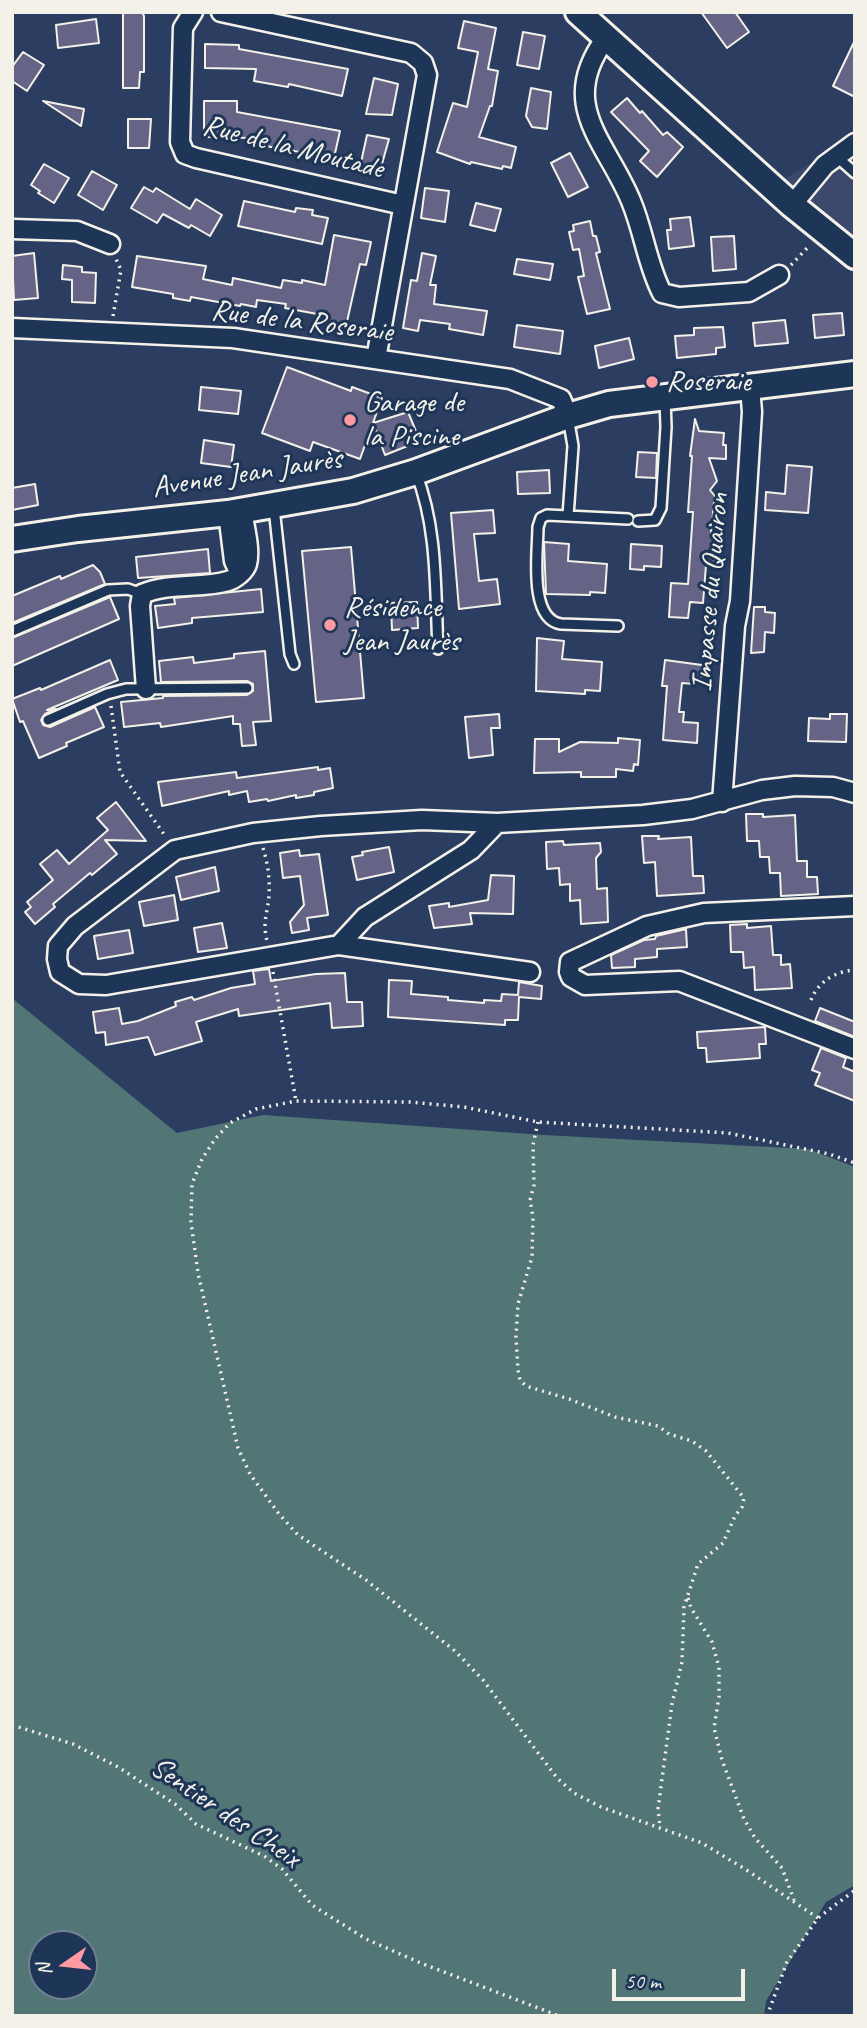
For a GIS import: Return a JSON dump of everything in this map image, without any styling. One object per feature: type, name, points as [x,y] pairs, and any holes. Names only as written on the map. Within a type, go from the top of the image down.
[{"type":"main road","points":[[578,12],[792,205],[855,256]]},
{"type":"main road","name":"Avenue Jean Jaurès","points":[[12,538],[78,528],[235,512],[353,491],[416,472],[568,416],[609,404],[855,374]]},
{"type":"street","name":"Rue de la Moutade","points":[[193,12],[183,28],[180,142],[186,153],[196,158],[403,205]]},
{"type":"street","name":"Rue de la Moutade","points":[[221,12],[411,53],[423,63],[427,75],[376,359]]},
{"type":"street","points":[[606,38],[592,61],[585,94],[589,123],[630,198],[642,230],[650,271],[662,293],[679,297],[749,292],[779,275]]},
{"type":"street","points":[[792,205],[825,165],[855,143]]},
{"type":"street","points":[[12,229],[77,231],[110,244]]},
{"type":"street","name":"Rue de la Roseraie","points":[[12,328],[233,338],[510,379],[561,399],[568,416]]},
{"type":"street","name":"Impasse du Quairon","points":[[722,802],[735,626],[742,574],[752,412],[750,387]]},
{"type":"street","points":[[146,689],[140,606],[142,594],[155,589],[228,581],[240,574],[234,561],[235,512]]},
{"type":"street","points":[[530,972],[339,945],[106,985],[79,984],[60,972],[57,959],[58,946],[75,926],[175,849],[253,833],[321,826],[422,820],[497,823],[643,815],[722,802],[762,790],[795,786],[833,787],[855,793]]},
{"type":"street","points":[[339,945],[365,918],[471,850],[497,823]]},
{"type":"street","points":[[855,906],[704,913],[647,926],[570,962],[569,972],[571,977],[585,985],[679,981],[855,1049]]},
{"type":"lane","points":[[836,156],[855,173]]},
{"type":"lane","points":[[618,626],[553,623],[537,593],[538,527],[541,518],[547,515],[655,520],[661,508],[666,427],[665,396]]},
{"type":"lane","points":[[568,416],[573,446],[568,516]]},
{"type":"lane","points":[[416,472],[432,530],[438,649]]},
{"type":"lane","points":[[274,506],[289,654],[293,664]]},
{"type":"lane","points":[[12,631],[108,590],[128,589],[142,594]]},
{"type":"lane","points":[[48,720],[107,694],[126,689],[247,688]]},
{"type":"path","points":[[800,258],[811,242]]},
{"type":"path","points":[[110,244],[121,270],[110,332]]},
{"type":"path","points":[[107,694],[111,704],[120,772],[175,849]]},
{"type":"path","points":[[811,1000],[815,990],[825,980],[855,970]]},
{"type":"path","points":[[818,1918],[702,1843],[601,1807],[574,1793],[557,1778],[483,1680],[455,1651],[366,1580],[298,1535],[279,1514],[250,1474],[238,1448],[198,1273],[191,1222],[192,1184],[202,1159],[215,1139],[230,1124],[256,1110],[296,1101],[411,1102],[464,1107],[538,1122],[729,1133],[829,1154],[855,1163]]},
{"type":"path","points":[[538,1122],[533,1145],[534,1185],[530,1200],[533,1217],[532,1257],[518,1304],[517,1370],[520,1380],[526,1386],[615,1417],[658,1426],[669,1434],[692,1441],[706,1451],[744,1498],[723,1543],[698,1564],[684,1607],[681,1662],[672,1704],[658,1809],[660,1827]]},
{"type":"path","points":[[688,1597],[691,1608],[712,1642],[719,1667],[719,1697],[714,1728],[722,1760],[744,1819],[755,1838],[782,1868],[795,1902]]},
{"type":"path","name":"Sentier des Cheix","points":[[12,1725],[73,1744],[118,1767],[175,1804],[197,1824],[264,1856],[282,1869],[312,1905],[366,1939],[559,2016]]},
{"type":"path","points":[[767,2016],[787,1962],[818,1918],[855,1890]]},
{"type":"shaded area","points":[[855,137],[855,241],[783,180]]},
{"type":"green space","points":[[12,998],[177,1133],[263,1115],[544,1135],[808,1149],[855,1167],[855,1885],[826,1902],[766,2001],[764,2016],[12,2016]]},
{"type":"building","points":[[123,12],[142,12],[144,16],[144,72],[140,72],[139,88],[123,88]]},
{"type":"building","points":[[701,12],[735,12],[749,32],[727,48]]},
{"type":"building","points":[[96,19],[99,43],[58,48],[56,25]]},
{"type":"building","points":[[464,21],[496,28],[488,69],[498,71],[492,106],[479,137],[516,147],[511,168],[470,164],[437,152],[453,103],[467,107],[478,52],[458,48]]},
{"type":"building","points":[[523,32],[545,36],[539,69],[517,65]]},
{"type":"building","points":[[855,40],[855,97],[833,86]]},
{"type":"building","points":[[205,44],[239,45],[239,49],[348,69],[342,96],[289,84],[288,87],[254,81],[256,69],[205,68]]},
{"type":"building","points":[[23,52],[44,65],[27,91],[12,81],[12,67]]},
{"type":"building","points":[[374,78],[398,84],[392,115],[366,114]]},
{"type":"building","points":[[531,88],[551,92],[547,129],[532,127],[526,116]]},
{"type":"building","points":[[627,98],[663,135],[667,132],[683,147],[657,177],[640,161],[649,151],[611,112]]},
{"type":"building","points":[[43,101],[84,109],[81,126]]},
{"type":"building","points":[[204,101],[237,101],[237,112],[340,131],[334,158],[248,143],[249,138],[206,137]]},
{"type":"building","points":[[128,119],[151,119],[149,148],[128,148]]},
{"type":"building","points":[[367,135],[389,139],[380,171],[360,167]]},
{"type":"building","points":[[570,153],[588,187],[568,197],[551,163]]},
{"type":"building","points":[[44,164],[69,178],[54,203],[31,185]]},
{"type":"building","points":[[92,171],[117,185],[103,210],[78,195]]},
{"type":"building","points":[[144,187],[153,192],[156,188],[190,209],[196,199],[222,215],[210,236],[163,214],[157,223],[131,208]]},
{"type":"building","points":[[425,188],[449,191],[445,222],[421,218]]},
{"type":"building","points":[[244,201],[295,212],[296,208],[313,210],[312,215],[328,218],[322,244],[238,226]]},
{"type":"building","points":[[476,203],[501,209],[495,231],[470,225]]},
{"type":"building","points":[[690,217],[694,246],[669,249],[667,230],[671,230],[670,219]]},
{"type":"building","points":[[590,221],[600,252],[596,253],[610,309],[587,314],[578,277],[584,276],[579,249],[573,250],[569,232],[574,231],[573,225]]},
{"type":"building","points":[[334,235],[371,242],[366,265],[360,264],[346,326],[327,322],[328,316],[285,308],[286,304],[257,300],[256,307],[240,306],[191,297],[190,301],[173,298],[173,294],[132,287],[137,256],[206,266],[203,279],[232,285],[233,278],[281,288],[283,280],[302,283],[302,280],[325,285]]},
{"type":"building","points":[[734,236],[736,269],[713,271],[711,237]]},
{"type":"building","points":[[34,253],[38,298],[14,300],[12,256]]},
{"type":"building","points":[[422,253],[436,256],[430,285],[436,285],[434,304],[487,311],[483,335],[449,329],[450,324],[420,320],[418,331],[403,328],[411,280],[417,281]]},
{"type":"building","points":[[517,259],[553,264],[550,280],[514,274]]},
{"type":"building","points":[[63,265],[82,267],[82,272],[96,273],[95,303],[72,302],[72,280],[62,279]]},
{"type":"building","points":[[842,313],[844,335],[815,338],[813,315]]},
{"type":"building","points":[[785,320],[788,343],[755,346],[753,323]]},
{"type":"building","points":[[517,325],[563,331],[560,354],[514,347]]},
{"type":"building","points":[[723,327],[725,347],[716,348],[716,354],[677,358],[675,336],[694,335],[694,328]]},
{"type":"building","points":[[629,338],[634,359],[599,368],[595,346]]},
{"type":"building","points":[[287,367],[351,391],[352,387],[382,398],[360,459],[313,442],[310,451],[262,433]]},
{"type":"building","points":[[201,387],[241,391],[238,414],[199,410]]},
{"type":"building","points":[[408,412],[420,441],[385,455],[373,423]]},
{"type":"building","points":[[695,419],[699,431],[724,433],[723,445],[726,445],[726,459],[709,458],[717,481],[710,490],[718,500],[714,503],[711,533],[716,533],[714,565],[706,565],[703,603],[690,602],[688,618],[669,617],[671,583],[688,584],[693,512],[688,512],[690,456]]},
{"type":"building","points":[[204,440],[234,445],[231,467],[201,463]]},
{"type":"building","points":[[638,452],[657,453],[656,478],[636,477]]},
{"type":"building","points":[[787,465],[812,467],[808,513],[765,510],[766,492],[785,494]]},
{"type":"building","points":[[549,470],[550,493],[518,494],[517,472]]},
{"type":"building","points":[[35,484],[38,505],[12,510],[12,488]]},
{"type":"building","points":[[493,510],[495,533],[474,534],[479,581],[497,579],[500,604],[459,609],[451,513]]},
{"type":"building","points":[[544,542],[569,544],[568,561],[607,564],[605,593],[546,594]]},
{"type":"building","points":[[631,544],[662,546],[661,567],[630,569]]},
{"type":"building","name":"Résidence Jean Jaurès","points":[[351,547],[364,698],[316,702],[302,551]]},
{"type":"building","points":[[208,549],[210,573],[138,578],[136,557]]},
{"type":"building","points":[[93,565],[100,572],[105,584],[12,623],[12,596]]},
{"type":"building","points":[[261,589],[263,612],[192,618],[192,623],[158,628],[155,606],[175,604],[174,598]]},
{"type":"building","points":[[110,597],[119,619],[12,666],[12,638]]},
{"type":"building","points":[[417,602],[418,628],[392,630],[391,603]]},
{"type":"building","points":[[754,607],[765,607],[765,612],[775,613],[774,633],[765,632],[764,652],[751,653]]},
{"type":"building","points":[[537,638],[564,641],[562,659],[602,662],[600,691],[585,690],[585,694],[536,691]]},
{"type":"building","points":[[265,651],[271,721],[253,722],[256,745],[242,746],[240,724],[233,724],[233,716],[161,727],[160,723],[124,727],[121,702],[163,696],[247,695],[253,691],[253,684],[247,681],[161,682],[159,661],[193,657],[194,663],[234,658],[234,654]]},
{"type":"building","points":[[110,660],[118,680],[47,710],[56,709],[45,714],[41,720],[43,725],[50,727],[95,707],[104,727],[39,758],[23,721],[20,722],[12,699],[40,688],[41,690]]},
{"type":"building","points":[[665,660],[702,665],[701,679],[695,679],[694,684],[682,683],[679,712],[684,712],[683,722],[698,723],[697,743],[663,740],[667,686],[662,686]]},
{"type":"building","points":[[499,714],[500,728],[491,728],[493,755],[469,758],[465,717]]},
{"type":"building","points":[[830,714],[847,714],[846,742],[808,741],[809,718],[830,719]]},
{"type":"building","points":[[618,738],[640,740],[638,765],[634,764],[633,771],[616,769],[616,777],[581,777],[581,772],[534,773],[535,739],[559,739],[559,752],[580,742],[618,743]]},
{"type":"building","points":[[318,767],[318,770],[330,768],[333,788],[314,792],[314,795],[249,802],[247,791],[229,795],[229,791],[162,806],[158,782],[236,772],[237,778]]},
{"type":"building","points":[[116,802],[146,841],[105,840],[117,854],[53,904],[55,907],[35,924],[25,912],[31,907],[27,902],[53,880],[40,864],[57,850],[69,864],[108,830],[97,818]]},
{"type":"building","points":[[746,814],[763,814],[763,817],[795,815],[797,861],[807,861],[807,877],[817,877],[818,894],[781,896],[780,873],[770,873],[769,857],[760,857],[759,841],[747,841]]},
{"type":"building","points":[[642,836],[659,836],[658,839],[691,837],[693,876],[703,876],[704,893],[657,896],[655,862],[644,863]]},
{"type":"building","points":[[563,841],[564,845],[600,843],[601,852],[596,858],[597,889],[607,888],[608,922],[581,924],[580,900],[570,901],[570,884],[560,885],[559,868],[547,869],[546,842]]},
{"type":"building","points":[[389,847],[394,872],[357,880],[352,857],[363,855],[362,852]]},
{"type":"building","points":[[299,850],[300,856],[319,854],[328,915],[307,918],[309,930],[292,933],[290,922],[304,905],[300,876],[283,878],[280,853]]},
{"type":"building","points":[[215,867],[219,891],[181,900],[176,877]]},
{"type":"building","points":[[491,875],[514,876],[513,914],[470,913],[472,924],[434,928],[429,906],[449,903],[449,907],[488,900]]},
{"type":"building","points":[[174,895],[178,920],[144,926],[139,902]]},
{"type":"building","points":[[222,923],[227,948],[198,952],[194,928]]},
{"type":"building","points":[[747,924],[747,928],[771,926],[773,955],[781,955],[781,965],[790,964],[792,988],[755,990],[754,967],[744,968],[743,952],[731,952],[730,925]]},
{"type":"building","points":[[686,929],[687,947],[657,949],[657,957],[635,959],[635,967],[612,968],[611,955],[644,940]]},
{"type":"building","points":[[129,930],[133,953],[98,959],[94,936]]},
{"type":"building","points":[[269,969],[271,981],[316,974],[345,973],[347,1002],[362,1002],[363,1026],[332,1028],[330,1003],[239,1016],[238,1009],[196,1022],[202,1041],[155,1055],[148,1037],[106,1045],[105,1032],[96,1033],[93,1012],[119,1008],[122,1024],[138,1021],[176,1006],[175,1002],[192,997],[194,1000],[231,988],[255,984],[253,971]]},
{"type":"building","points":[[389,980],[412,981],[411,994],[484,1003],[484,1000],[501,1001],[502,994],[518,995],[519,982],[542,986],[541,999],[519,997],[518,1020],[505,1020],[505,1025],[388,1017]]},
{"type":"building","points":[[820,1008],[855,1022],[855,1037],[815,1021]]},
{"type":"building","points":[[765,1027],[766,1044],[759,1044],[760,1058],[707,1062],[706,1048],[698,1048],[697,1032]]},
{"type":"building","points":[[821,1048],[846,1058],[843,1067],[855,1072],[855,1101],[815,1085],[820,1073],[812,1070]]},
{"type":"place","name":"Roseraie","points":[[652,382]]},
{"type":"place","name":"Garage de la Piscine","points":[[350,420]]},
{"type":"place","name":"Résidence Jean Jaurès","points":[[330,625]]}]
